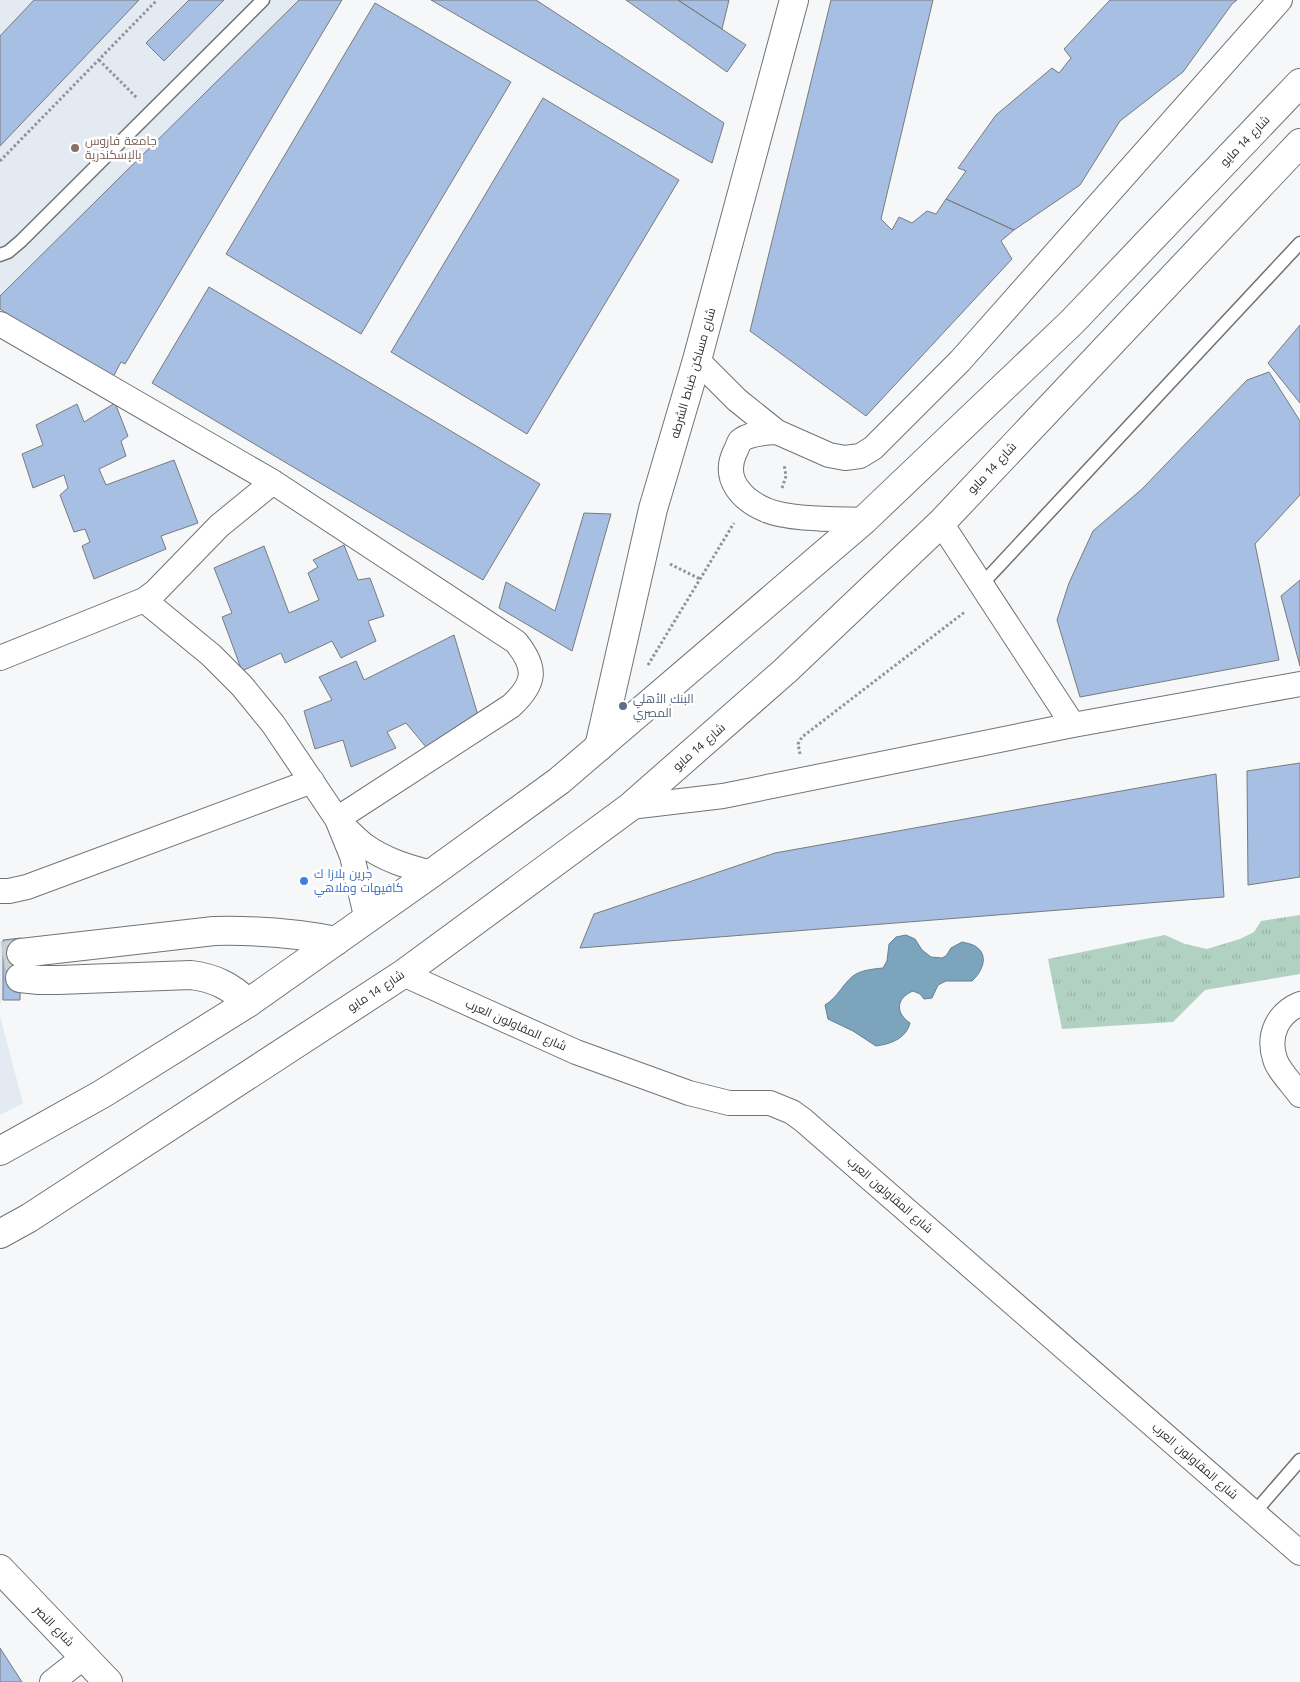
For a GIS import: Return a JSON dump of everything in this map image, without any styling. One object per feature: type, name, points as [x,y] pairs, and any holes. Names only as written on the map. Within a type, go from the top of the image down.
[{"type":"main road","name":"شارع مساكن ضباط الشرطه","points":[[598,747],[653,509],[697,360],[794,0]]},
{"type":"main road","name":"شارع 14 مايو","points":[[0,1151],[102,1094],[248,1003],[560,781],[864,520],[1072,322],[1300,83]]},
{"type":"main road","name":"شارع 14 مايو","points":[[0,1234],[29,1218],[403,974],[630,807],[785,671],[941,522],[1300,142]]},
{"type":"main road","points":[[8,965],[214,932],[245,930],[306,935],[336,941]]},
{"type":"main road","points":[[8,965],[48,980],[191,975],[207,977],[222,983],[248,1003]]},
{"type":"main road","name":"شارع النصر","points":[[0,1570],[108,1682]]},
{"type":"street","points":[[697,360],[737,400],[777,432],[829,455],[845,458],[860,456],[874,448],[960,361],[1280,0]]},
{"type":"street","points":[[0,324],[273,482],[516,642],[527,656],[531,675],[525,693],[511,706],[336,819]]},
{"type":"street","points":[[777,432],[755,434],[741,441],[731,461],[733,483],[747,501],[768,512],[805,517],[864,520]]},
{"type":"street","points":[[0,658],[144,600],[155,592],[219,526],[273,482]]},
{"type":"street","points":[[941,522],[1073,725]]},
{"type":"street","points":[[144,600],[211,655],[242,686],[273,724],[336,819],[352,856],[367,920]]},
{"type":"street","points":[[630,807],[723,796],[1073,725],[1300,684]]},
{"type":"street","points":[[0,891],[26,887],[312,781]]},
{"type":"street","points":[[336,819],[364,844],[385,857],[408,867],[432,873]]},
{"type":"street","name":"شارع المقاولون العرب","points":[[403,974],[576,1052],[689,1093],[728,1103],[770,1103],[792,1112],[811,1126],[1300,1553]]},
{"type":"street","points":[[1300,1004],[1290,1008],[1277,1023],[1272,1041],[1275,1060],[1300,1095]]},
{"type":"street","points":[[52,1682],[84,1657]]},
{"type":"lane","points":[[0,255],[8,252],[21,241],[264,0]]},
{"type":"lane","points":[[986,589],[1300,243]]},
{"type":"lane","points":[[1254,1513],[1300,1460]]},
{"type":"path","points":[[0,161],[158,0]]},
{"type":"path","points":[[99,60],[132,93]]},
{"type":"path","points":[[768,512],[780,495],[786,476],[784,456],[777,432]]},
{"type":"path","points":[[644,672],[747,501]]},
{"type":"path","points":[[804,759],[798,752],[798,744],[802,737],[986,589]]},
{"type":"shaded area","name":"جامعة فاروس بالإسكندرية","points":[[0,0],[299,0],[0,296]]},
{"type":"shaded area","points":[[21,938],[20,1000],[3,1000],[0,1003],[0,941]]},
{"type":"shaded area","points":[[0,1016],[23,1103],[0,1115]]},
{"type":"green space","points":[[1300,915],[1300,974],[1205,990],[1173,1022],[1062,1029],[1048,959],[1165,935],[1185,944],[1207,949],[1240,939],[1254,932],[1261,921]]},
{"type":"water","points":[[906,935],[915,939],[922,950],[931,957],[942,958],[946,956],[951,948],[962,942],[975,946],[982,954],[983,964],[979,973],[972,981],[946,981],[938,985],[932,998],[924,999],[920,994],[913,991],[907,994],[899,1006],[902,1015],[910,1023],[908,1028],[897,1040],[876,1046],[853,1031],[828,1019],[825,1005],[856,974],[871,969],[883,968],[887,961],[889,944],[896,937]]},
{"type":"building","points":[[34,0],[139,0],[0,146],[0,36]]},
{"type":"building","points":[[189,0],[224,0],[164,61],[146,43]]},
{"type":"building","points":[[299,0],[342,0],[125,364],[121,362],[112,379],[0,309],[0,296]]},
{"type":"building","points":[[431,0],[536,0],[724,123],[712,163]]},
{"type":"building","points":[[626,0],[678,0],[746,45],[727,72]]},
{"type":"building","points":[[678,0],[729,0],[722,29]]},
{"type":"building","points":[[831,0],[933,0],[881,219],[892,230],[899,217],[912,223],[927,211],[936,214],[946,199],[1014,230],[1001,241],[1012,259],[866,416],[750,331]]},
{"type":"building","points":[[1110,0],[1237,0],[1232,4],[1183,72],[1120,121],[1080,185],[1014,230],[946,199],[966,171],[958,168],[996,115],[1052,68],[1059,73],[1071,58],[1064,49]]},
{"type":"building","points":[[375,3],[511,82],[361,334],[226,254]]},
{"type":"building","points":[[543,98],[679,180],[527,434],[391,352]]},
{"type":"building","points":[[209,287],[540,484],[483,580],[152,383]]},
{"type":"building","points":[[1300,325],[1300,403],[1268,363]]},
{"type":"building","points":[[1269,372],[1300,421],[1300,495],[1255,544],[1279,660],[1080,697],[1057,620],[1069,583],[1093,531],[1142,489],[1247,380]]},
{"type":"building","points":[[115,403],[128,436],[121,441],[126,456],[99,469],[106,485],[174,460],[198,523],[161,536],[166,549],[94,579],[82,546],[90,542],[85,529],[74,532],[60,495],[68,488],[64,475],[33,488],[22,454],[43,445],[36,425],[77,404],[84,422]]},
{"type":"building","points":[[584,513],[611,514],[572,651],[499,608],[506,582],[555,611]]},
{"type":"building","points":[[344,545],[358,580],[370,578],[384,616],[368,621],[376,641],[341,658],[332,641],[285,663],[281,653],[242,671],[222,617],[232,613],[214,568],[264,546],[289,613],[319,600],[308,573],[318,567],[313,560]]},
{"type":"building","points":[[1300,580],[1300,666],[1281,596]]},
{"type":"building","points":[[454,635],[480,722],[426,747],[406,723],[387,732],[396,748],[351,767],[343,740],[315,749],[304,711],[332,700],[319,677],[356,661],[364,680]]},
{"type":"building","points":[[1300,763],[1300,877],[1248,885],[1247,771]]},
{"type":"building","points":[[1216,774],[1224,897],[580,948],[594,914],[775,853]]},
{"type":"building","points":[[21,938],[20,1000],[3,1000],[3,940]]},
{"type":"building","points":[[0,1648],[22,1682],[0,1682]]},
{"type":"tunnel","points":[[3,956],[21,953]]},
{"type":"place","name":"جامعة فاروس بالإسكندرية","points":[[75,148]]},
{"type":"place","name":"البنك الأهلي المصري","points":[[623,706]]},
{"type":"place","name":"جرين بلازا ك كافيهات وملاهي","points":[[304,881]]}]
